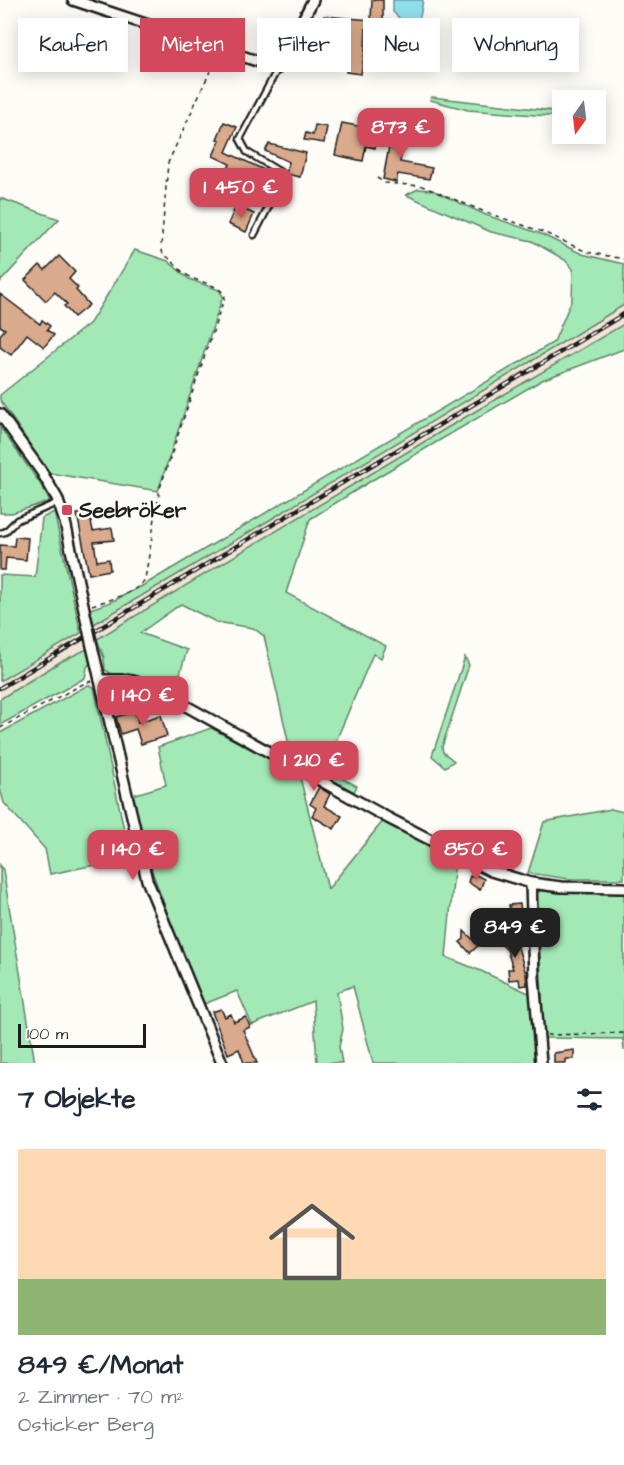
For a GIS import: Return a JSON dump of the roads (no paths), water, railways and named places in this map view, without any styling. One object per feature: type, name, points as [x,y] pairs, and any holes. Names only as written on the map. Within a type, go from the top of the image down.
[{"type":"street","points":[[73,0],[257,61]]},
{"type":"street","points":[[304,18],[313,0]]},
{"type":"street","points":[[0,414],[41,471],[59,502],[147,880],[222,1063]]},
{"type":"street","points":[[100,680],[129,680],[150,686],[388,818],[491,871],[531,883],[624,888]]},
{"type":"street","points":[[531,883],[534,978],[541,1063]]},
{"type":"lane","points":[[254,235],[283,180],[280,172],[247,152],[240,139],[276,72]]},
{"type":"lane","points":[[0,533],[5,532],[17,520],[59,502]]},
{"type":"water","points":[[393,0],[423,0],[419,18],[399,18],[393,12]]},
{"type":"railway","points":[[0,688],[624,314]]},
{"type":"place","name":"Seebröker","points":[[67,510]]}]
